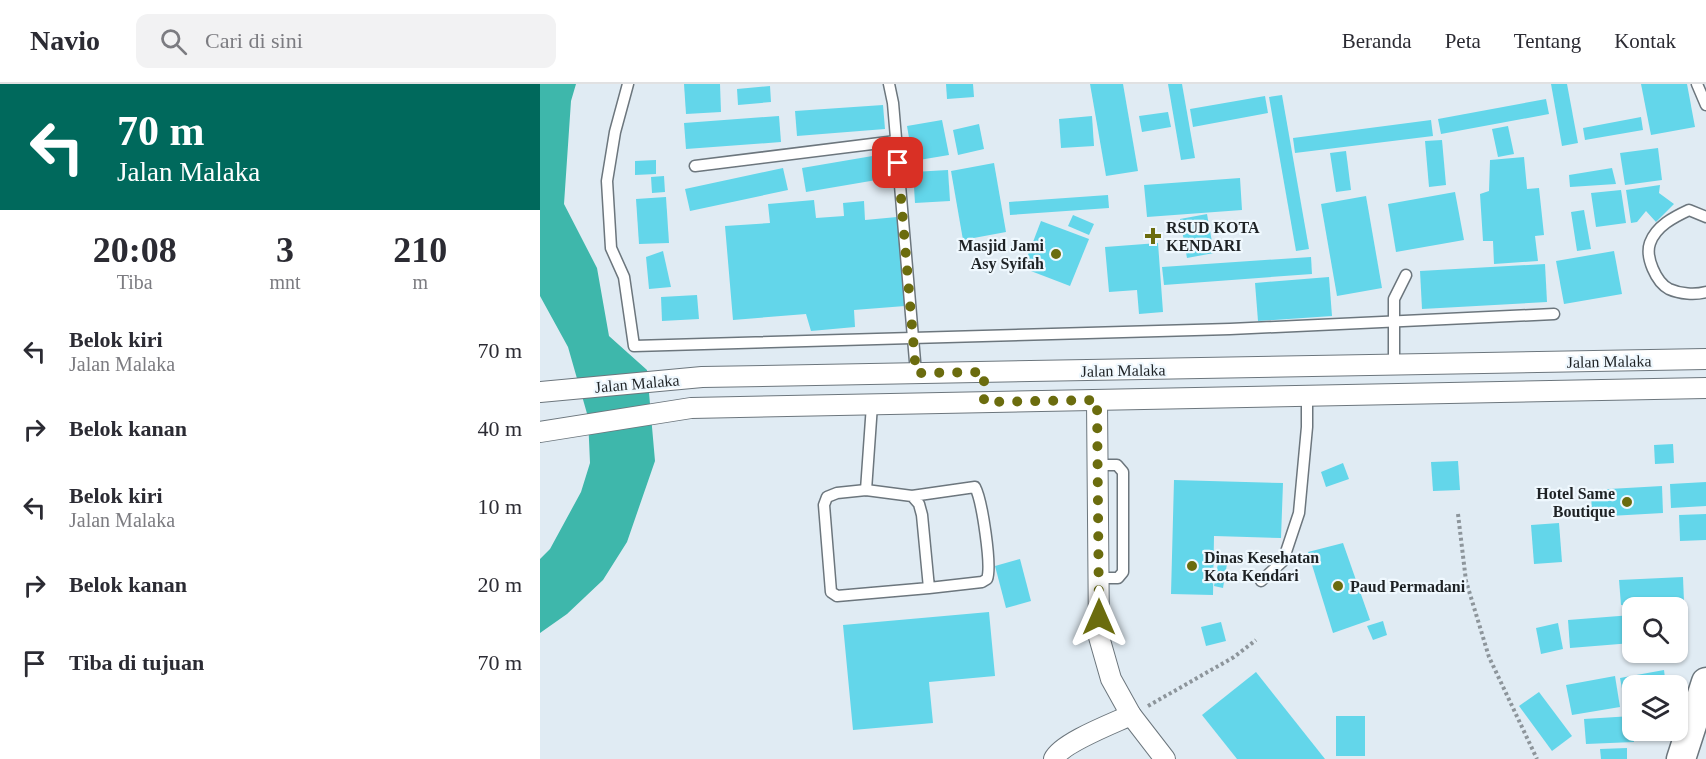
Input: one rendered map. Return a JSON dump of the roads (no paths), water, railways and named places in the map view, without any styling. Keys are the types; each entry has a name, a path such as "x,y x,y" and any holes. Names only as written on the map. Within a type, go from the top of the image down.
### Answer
{"street":[{"name":"Jalan Malaka","path":"545,391 702,377 1706,359"},
{"path":"984,372 984,402"},
{"name":"Jalan Malaka","path":"540,432 691,408 1706,388"},
{"name":"Jalan Malaka","path":"1097,400 1099,637 1112,679 1131,715 1165,759"},
{"path":"1681,759 1706,682"},
{"path":"1054,759 1058,752 1093,732 1131,715"}],"lane":[{"path":"628,84 615,132 607,181 611,248 624,277 634,346 1230,329 1554,314"},
{"path":"889,84 916,373"},
{"path":"1697,84 1706,105"},
{"path":"695,166 896,141"},
{"path":"1706,218 1689,210 1676,216 1659,229 1649,244 1650,261 1656,276 1668,288 1695,295 1706,292"},
{"path":"1394,365 1395,299 1406,275"},
{"path":"1261,581 1283,561 1299,513 1307,431 1307,396"},
{"path":"866,490 872,405"},
{"path":"975,487 988,551 987,579 981,582 929,588 837,596 831,592 824,505 827,497 837,493 866,490 912,496 975,487"},
{"path":"912,496 919,504 922,515 929,588"}],"place":[{"name":"RSUD KOTA KENDARI","path":"1153,236"},
{"name":"Masjid Jami Asy Syifah","path":"1056,254"},
{"name":"Hotel Same Boutique","path":"1627,502"},
{"name":"Dinas Kesehatan Kota Kendari","path":"1192,566"},
{"name":"Paud Permadani","path":"1338,586"}]}
